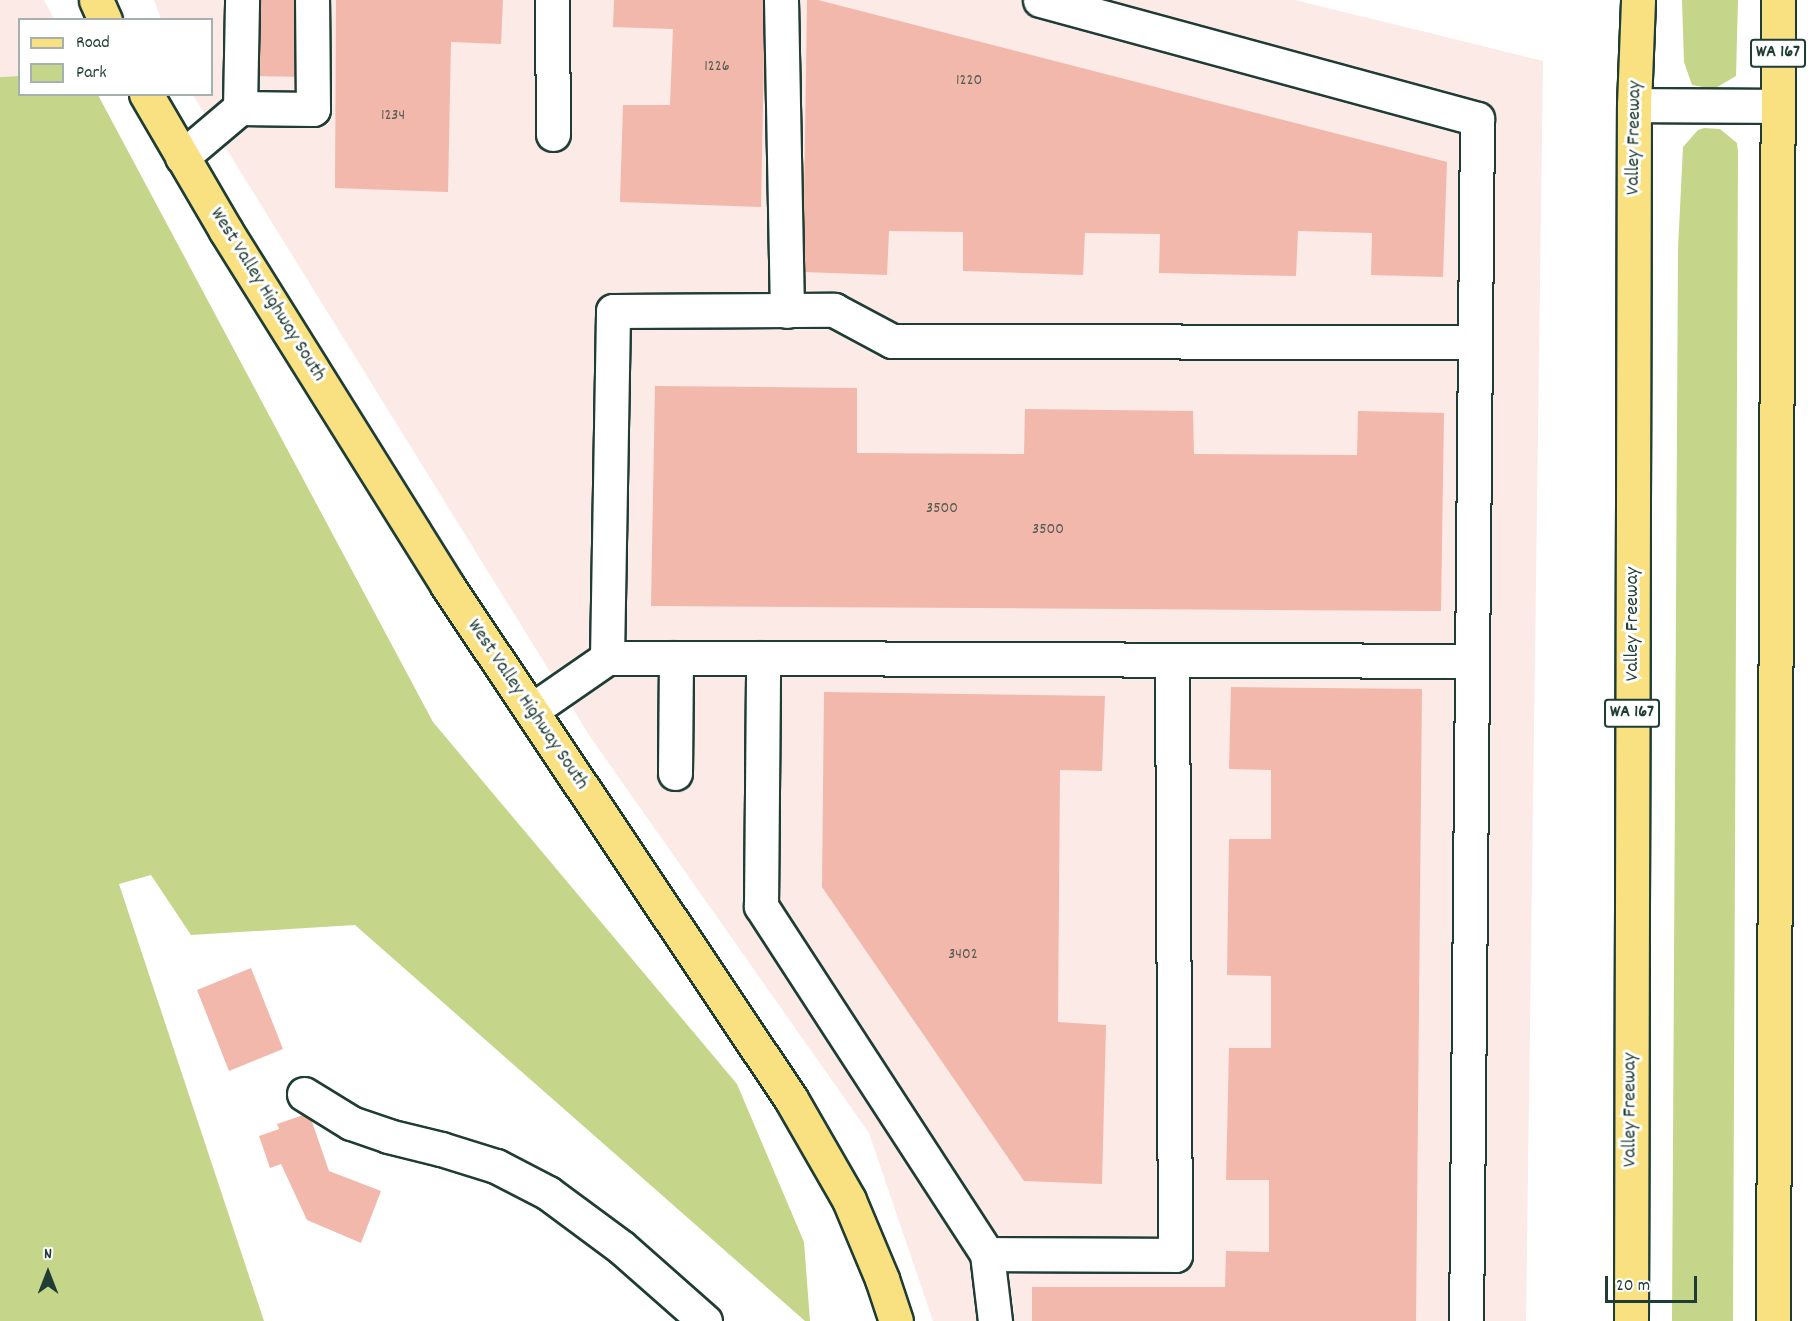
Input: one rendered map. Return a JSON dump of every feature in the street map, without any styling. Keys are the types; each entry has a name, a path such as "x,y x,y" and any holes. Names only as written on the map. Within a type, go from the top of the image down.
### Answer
{"main road":[{"path":"96,0 104,18"},
{"name":"Valley Freeway","path":"1631,1321 1634,105 1638,0"},
{"name":"WA 167","path":"1773,1321 1778,0"},
{"name":"West Valley Highway South","path":"147,96 182,157 447,585 797,1109 827,1159 862,1229 896,1321"}],"lane":[{"path":"240,108 242,0"},
{"path":"182,157 240,108 313,109 312,0"},
{"path":"552,0 553,134"},
{"path":"781,0 787,311"},
{"path":"1040,0 1477,118 1466,1321"},
{"path":"1634,105 1778,106"},
{"path":"607,658 613,311 834,310 892,341 1475,342"},
{"path":"675,773 676,657"},
{"path":"532,710 607,658 1472,661"},
{"path":"763,658 761,906 987,1254 995,1321"},
{"path":"987,1254 1175,1255 1172,660"},
{"path":"304,1094 351,1123 388,1136 496,1166 548,1193 621,1247 705,1321"}],"shaded area":[{"path":"0,0 44,0 53,18 18,18 18,76 0,77"},
{"path":"154,0 1295,0 1543,61 1526,1321 933,1321 869,1133 591,738 194,96 213,96 213,18 161,18"}],"green space":[{"path":"1682,0 1738,0 1736,76 1714,89 1692,85 1684,62"},
{"path":"18,76 18,96 99,96 433,722 737,1084 804,1242 810,1321 805,1321 355,925 191,935 151,875 119,884 264,1321 0,1321 0,77"},
{"path":"1720,129 1737,143 1738,151 1733,1321 1672,1321 1678,249 1683,147 1698,130"}],"building":[{"path":"257,0 303,0 302,77 256,76"},
{"path":"336,0 503,0 501,44 451,42 448,192 335,188"},
{"path":"614,0 765,0 761,207 620,202 623,105 670,105 673,29 613,27"},
{"path":"807,0 818,0 1447,162 1443,277 1371,275 1372,233 1298,231 1296,276 1159,273 1160,234 1085,233 1083,275 963,271 963,232 889,231 887,275 803,272"},
{"path":"655,386 857,388 857,453 1024,454 1025,409 1193,411 1194,454 1357,455 1358,411 1444,413 1441,611 651,606"},
{"path":"1231,687 1422,689 1416,1321 1032,1321 1032,1287 1225,1287 1226,1251 1269,1252 1269,1180 1226,1180 1229,1048 1271,1048 1271,976 1227,975 1229,839 1271,839 1271,770 1229,769"},
{"path":"824,692 1105,696 1102,771 1060,770 1058,1022 1106,1025 1102,1184 1024,1181 822,887"},
{"path":"251,968 283,1049 229,1071 197,990"},
{"path":"309,1113 329,1171 381,1191 361,1243 307,1220 281,1164 270,1168 259,1136 279,1129 277,1124"}]}
